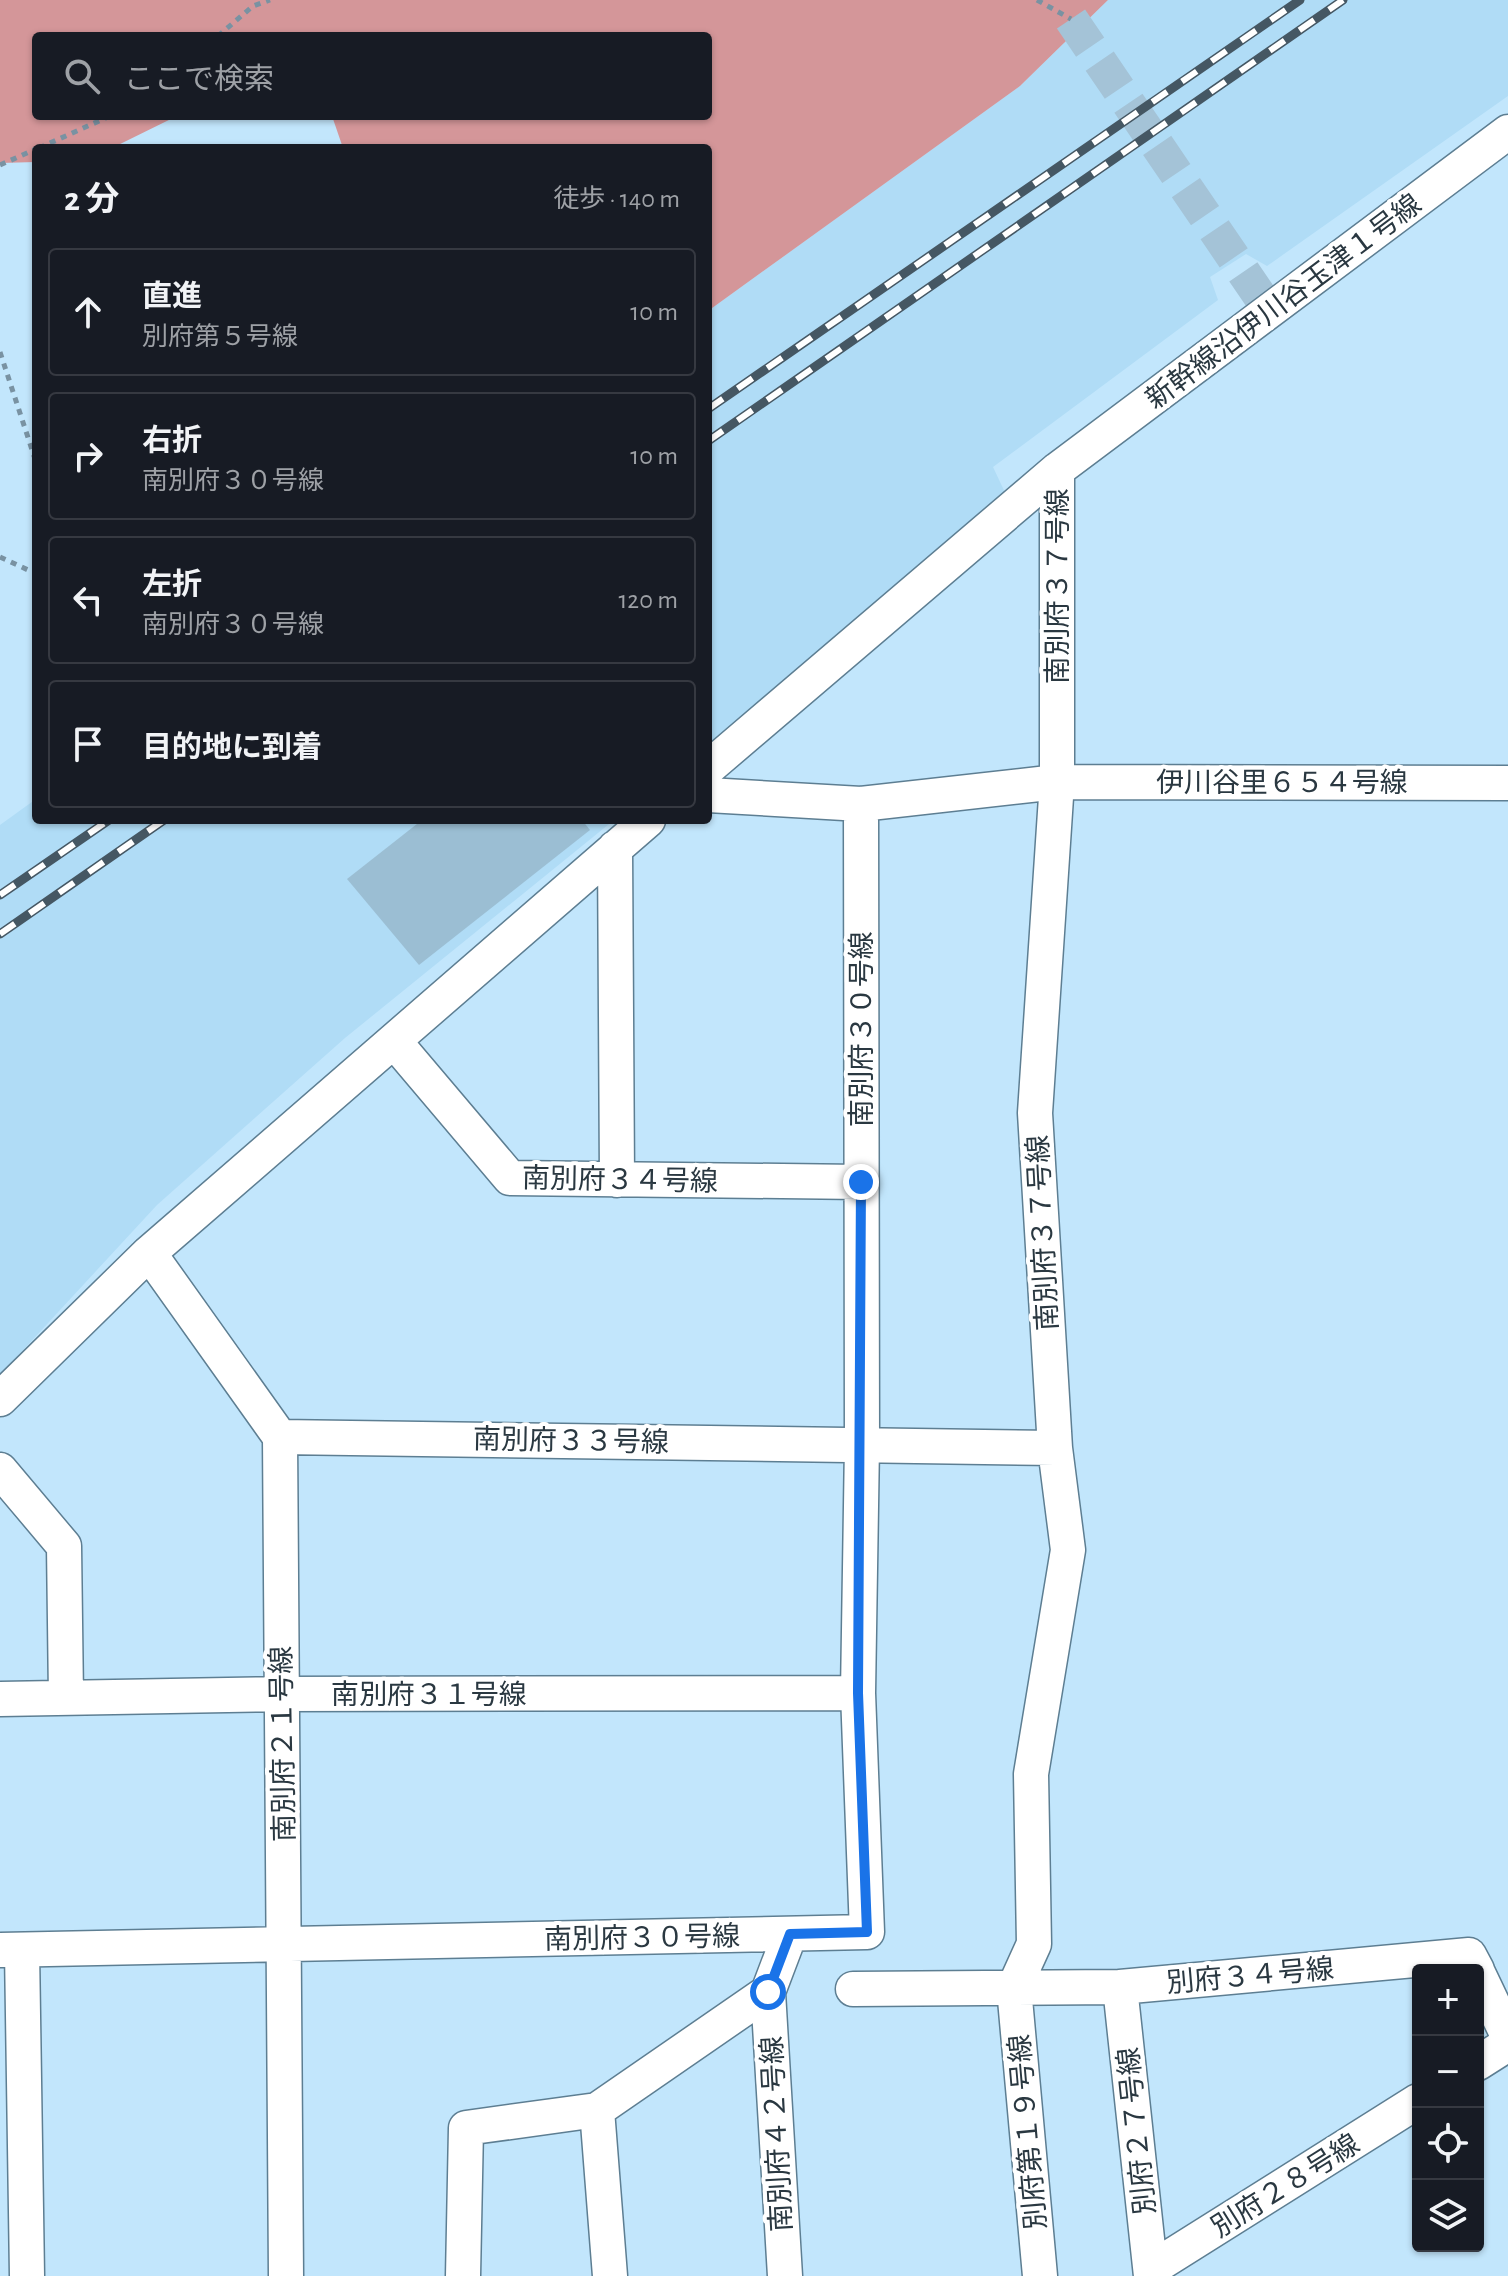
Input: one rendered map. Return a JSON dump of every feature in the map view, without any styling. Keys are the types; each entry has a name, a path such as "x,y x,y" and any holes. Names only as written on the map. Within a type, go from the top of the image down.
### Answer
{"street":[{"name":"新幹線沿伊川谷玉津１号線","path":"712,765 1057,470 1508,132"},
{"name":"南別府３７号線","path":"1014,1988 1034,1944 1031,1774 1068,1550 1055,1448 1035,1113 1057,782 1057,470"},
{"name":"伊川谷里６５４号線","path":"861,804 1057,782 1508,783"},
{"path":"712,795 861,804"},
{"name":"南別府３０号線","path":"11,1950 867,1932 858,1693 862,1444 861,804"},
{"path":"0,1399 149,1253 643,824"},
{"path":"615,848 617,1180"},
{"name":"南別府３４号線","path":"394,1041 510,1178 861,1182"},
{"path":"149,1253 280,1437"},
{"name":"南別府３３号線","path":"280,1437 1055,1448"},
{"name":"南別府２１号線","path":"280,1437 286,2276"},
{"path":"0,1470 64,1546 66,1698"},
{"name":"南別府３１号線","path":"0,1699 282,1694 858,1693"},
{"path":"463,2276 466,2128 597,2110 768,1992 790,1934"},
{"path":"11,1950 27,2276"},
{"name":"別府３４号線","path":"853,1989 1120,1987 1469,1955 1473,1964"},
{"name":"別府３４号線","path":"1484,1986 1508,2036"},
{"name":"別府２７号線","path":"1120,1987 1151,2273"},
{"name":"別府第１９号線","path":"1014,1988 1040,2276"},
{"name":"南別府４２号線","path":"768,1992 785,2276"},
{"path":"1484,2059 1508,2044"},
{"name":"別府２８号線","path":"1151,2273 1412,2105"},
{"path":"597,2110 610,2276"}],"path":[{"path":"223,32 253,6 270,0"},
{"path":"1037,0 1071,19"},
{"path":"48,144 101,120"},
{"path":"0,165 32,151"},
{"path":"0,352 32,450"},
{"path":"0,557 32,569"}],"shaded area":[{"path":"0,0 1108,0 1020,86 712,308 712,144 342,144 333,120 712,120 712,32 32,32 32,120 169,120 120,144 32,144 32,162 0,163"},
{"path":"1108,0 1508,0 1508,96 1267,266 1246,254 1210,277 1218,300 993,467 1009,501 712,742 712,308 1020,86"},
{"path":"32,802 32,824 609,824 345,1038 157,1205 0,1375 0,825"}],"building":[{"path":"417,824 585,824 590,830 419,965 347,879"}],"tunnel":[{"path":"1071,19 1270,311"}],"railway":[{"path":"712,406 1300,0"},
{"path":"712,438 1343,0"},
{"path":"0,895 103,824"},
{"path":"0,934 158,824"}],"route":[{"path":"768,1992 790,1934 867,1932 858,1693 862,1444 861,1182"}]}
